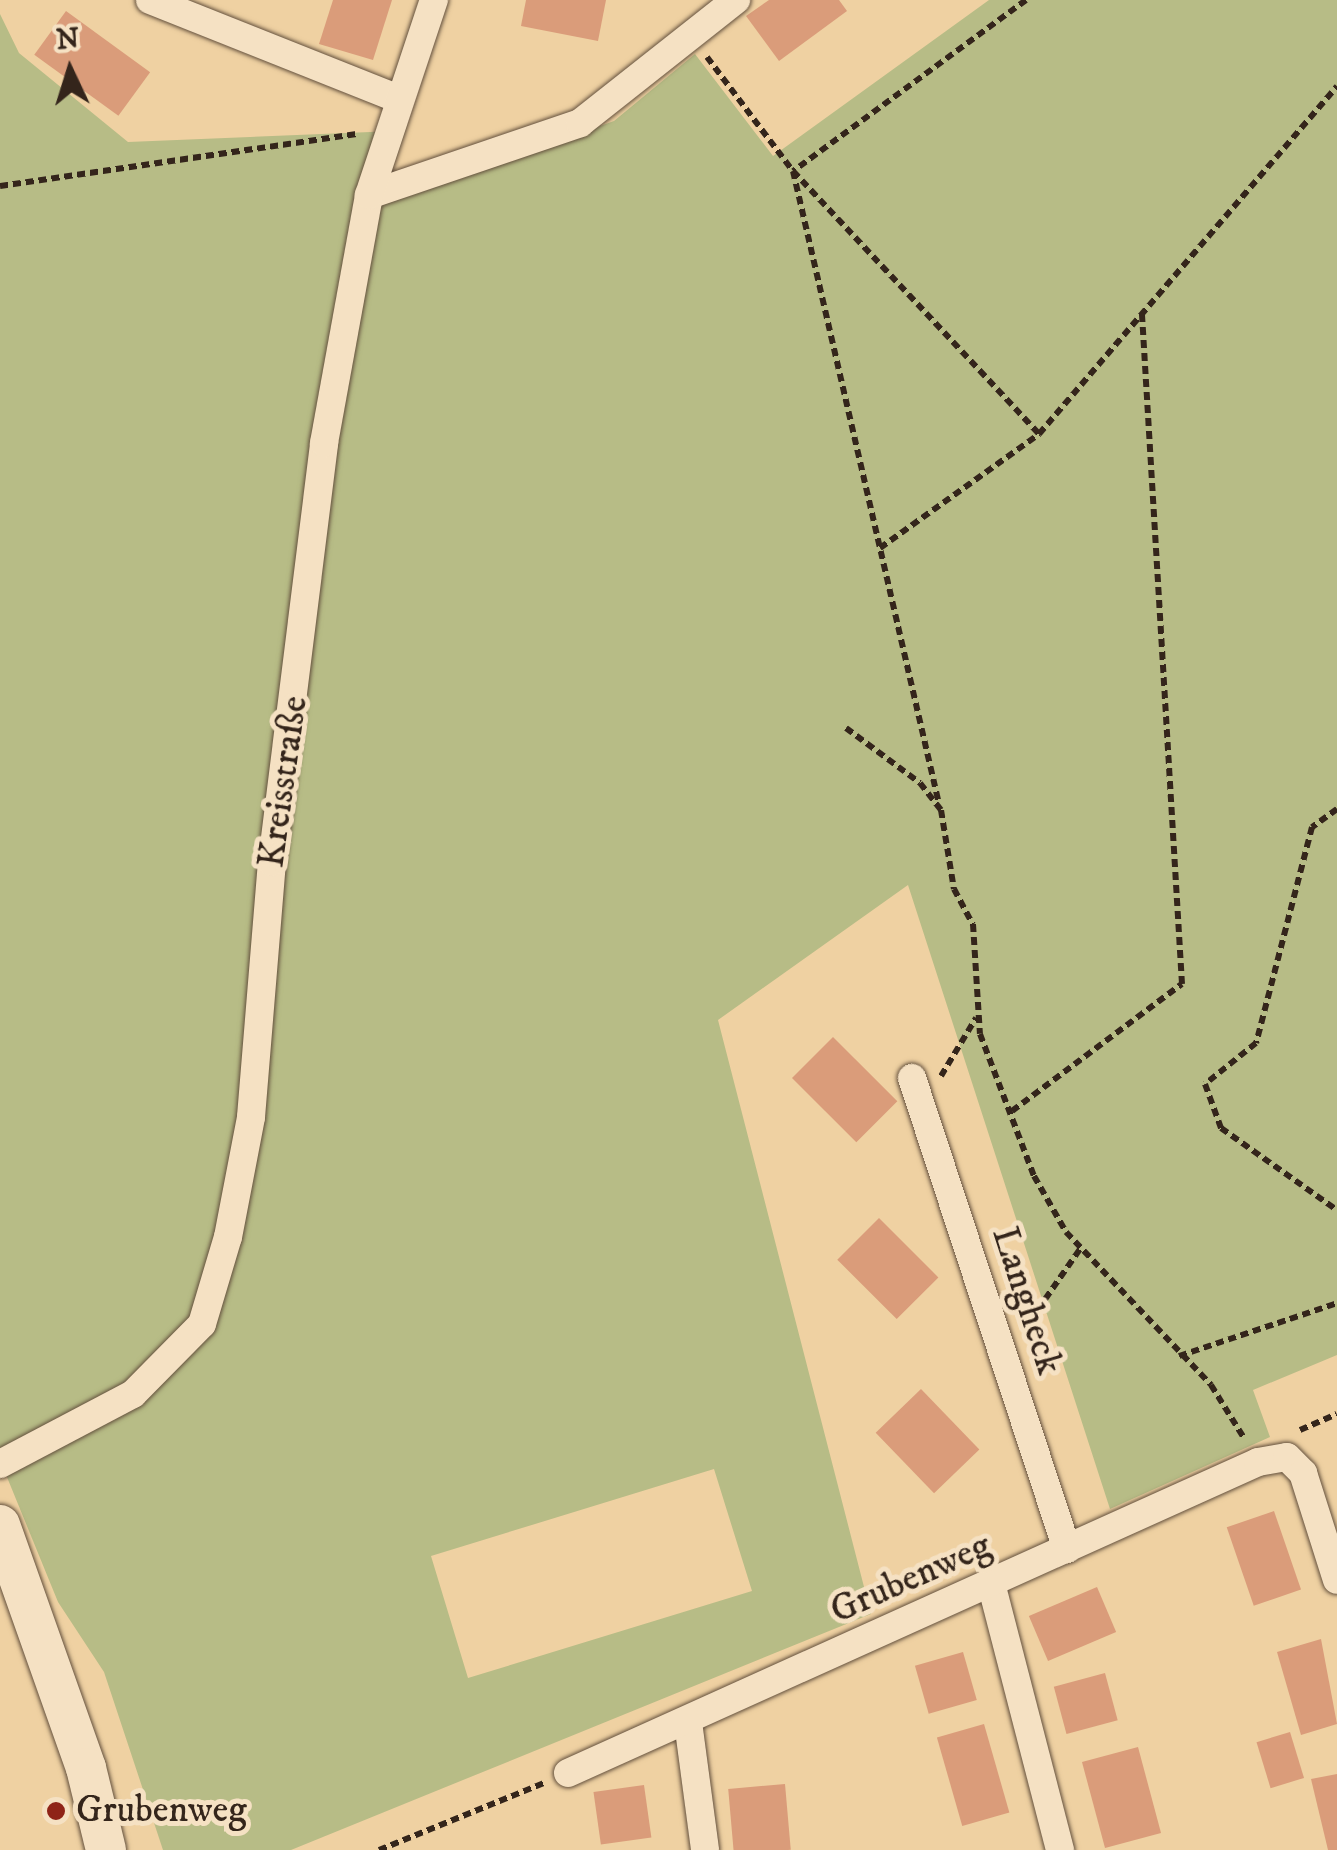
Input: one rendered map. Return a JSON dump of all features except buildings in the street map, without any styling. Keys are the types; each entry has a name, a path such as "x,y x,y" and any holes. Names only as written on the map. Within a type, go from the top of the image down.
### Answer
{"street":[{"path":"150,0 398,99"},
{"name":"Kreisstraße","path":"0,1464 133,1394 202,1324 223,1254 251,1117 272,862 324,443 369,195 434,0"},
{"path":"369,195 580,123 736,0"},
{"name":"Langheck","path":"912,1078 1066,1549"},
{"name":"Grubenweg","path":"568,1773 1258,1462 1286,1458 1302,1473 1337,1580"},
{"path":"0,1525 74,1730 106,1850"},
{"path":"991,1584 1060,1850"},
{"path":"688,1722 704,1850"}],"path":[{"path":"793,170 1026,0"},
{"path":"692,38 793,170 1039,434"},
{"path":"880,548 1039,434 1337,86"},
{"path":"0,186 389,130"},
{"path":"793,170 941,810 954,889 973,924 978,1016 1012,1111 1023,1155 1080,1248 1179,1356 1211,1385 1258,1462"},
{"path":"1012,1111 1182,984 1142,314"},
{"path":"846,728 920,783 941,810"},
{"path":"1337,809 1312,826 1256,1044 1205,1084 1222,1128 1337,1210"},
{"path":"922,1107 978,1016"},
{"path":"1006,1356 1080,1248"},
{"path":"1179,1356 1337,1302"},
{"path":"379,1850 568,1773"}],"green space":[{"path":"989,0 1337,0 1337,1355 1253,1390 1270,1437 1110,1509 908,885 718,1020 871,1614 291,1850 163,1850 104,1672 58,1602 0,1460 0,14 19,53 128,142 395,131 376,206 614,121 695,54 773,156","holes":["714,1469 752,1591 468,1678 431,1556"]}],"place":[{"name":"Grubenweg","path":"56,1811"}]}
